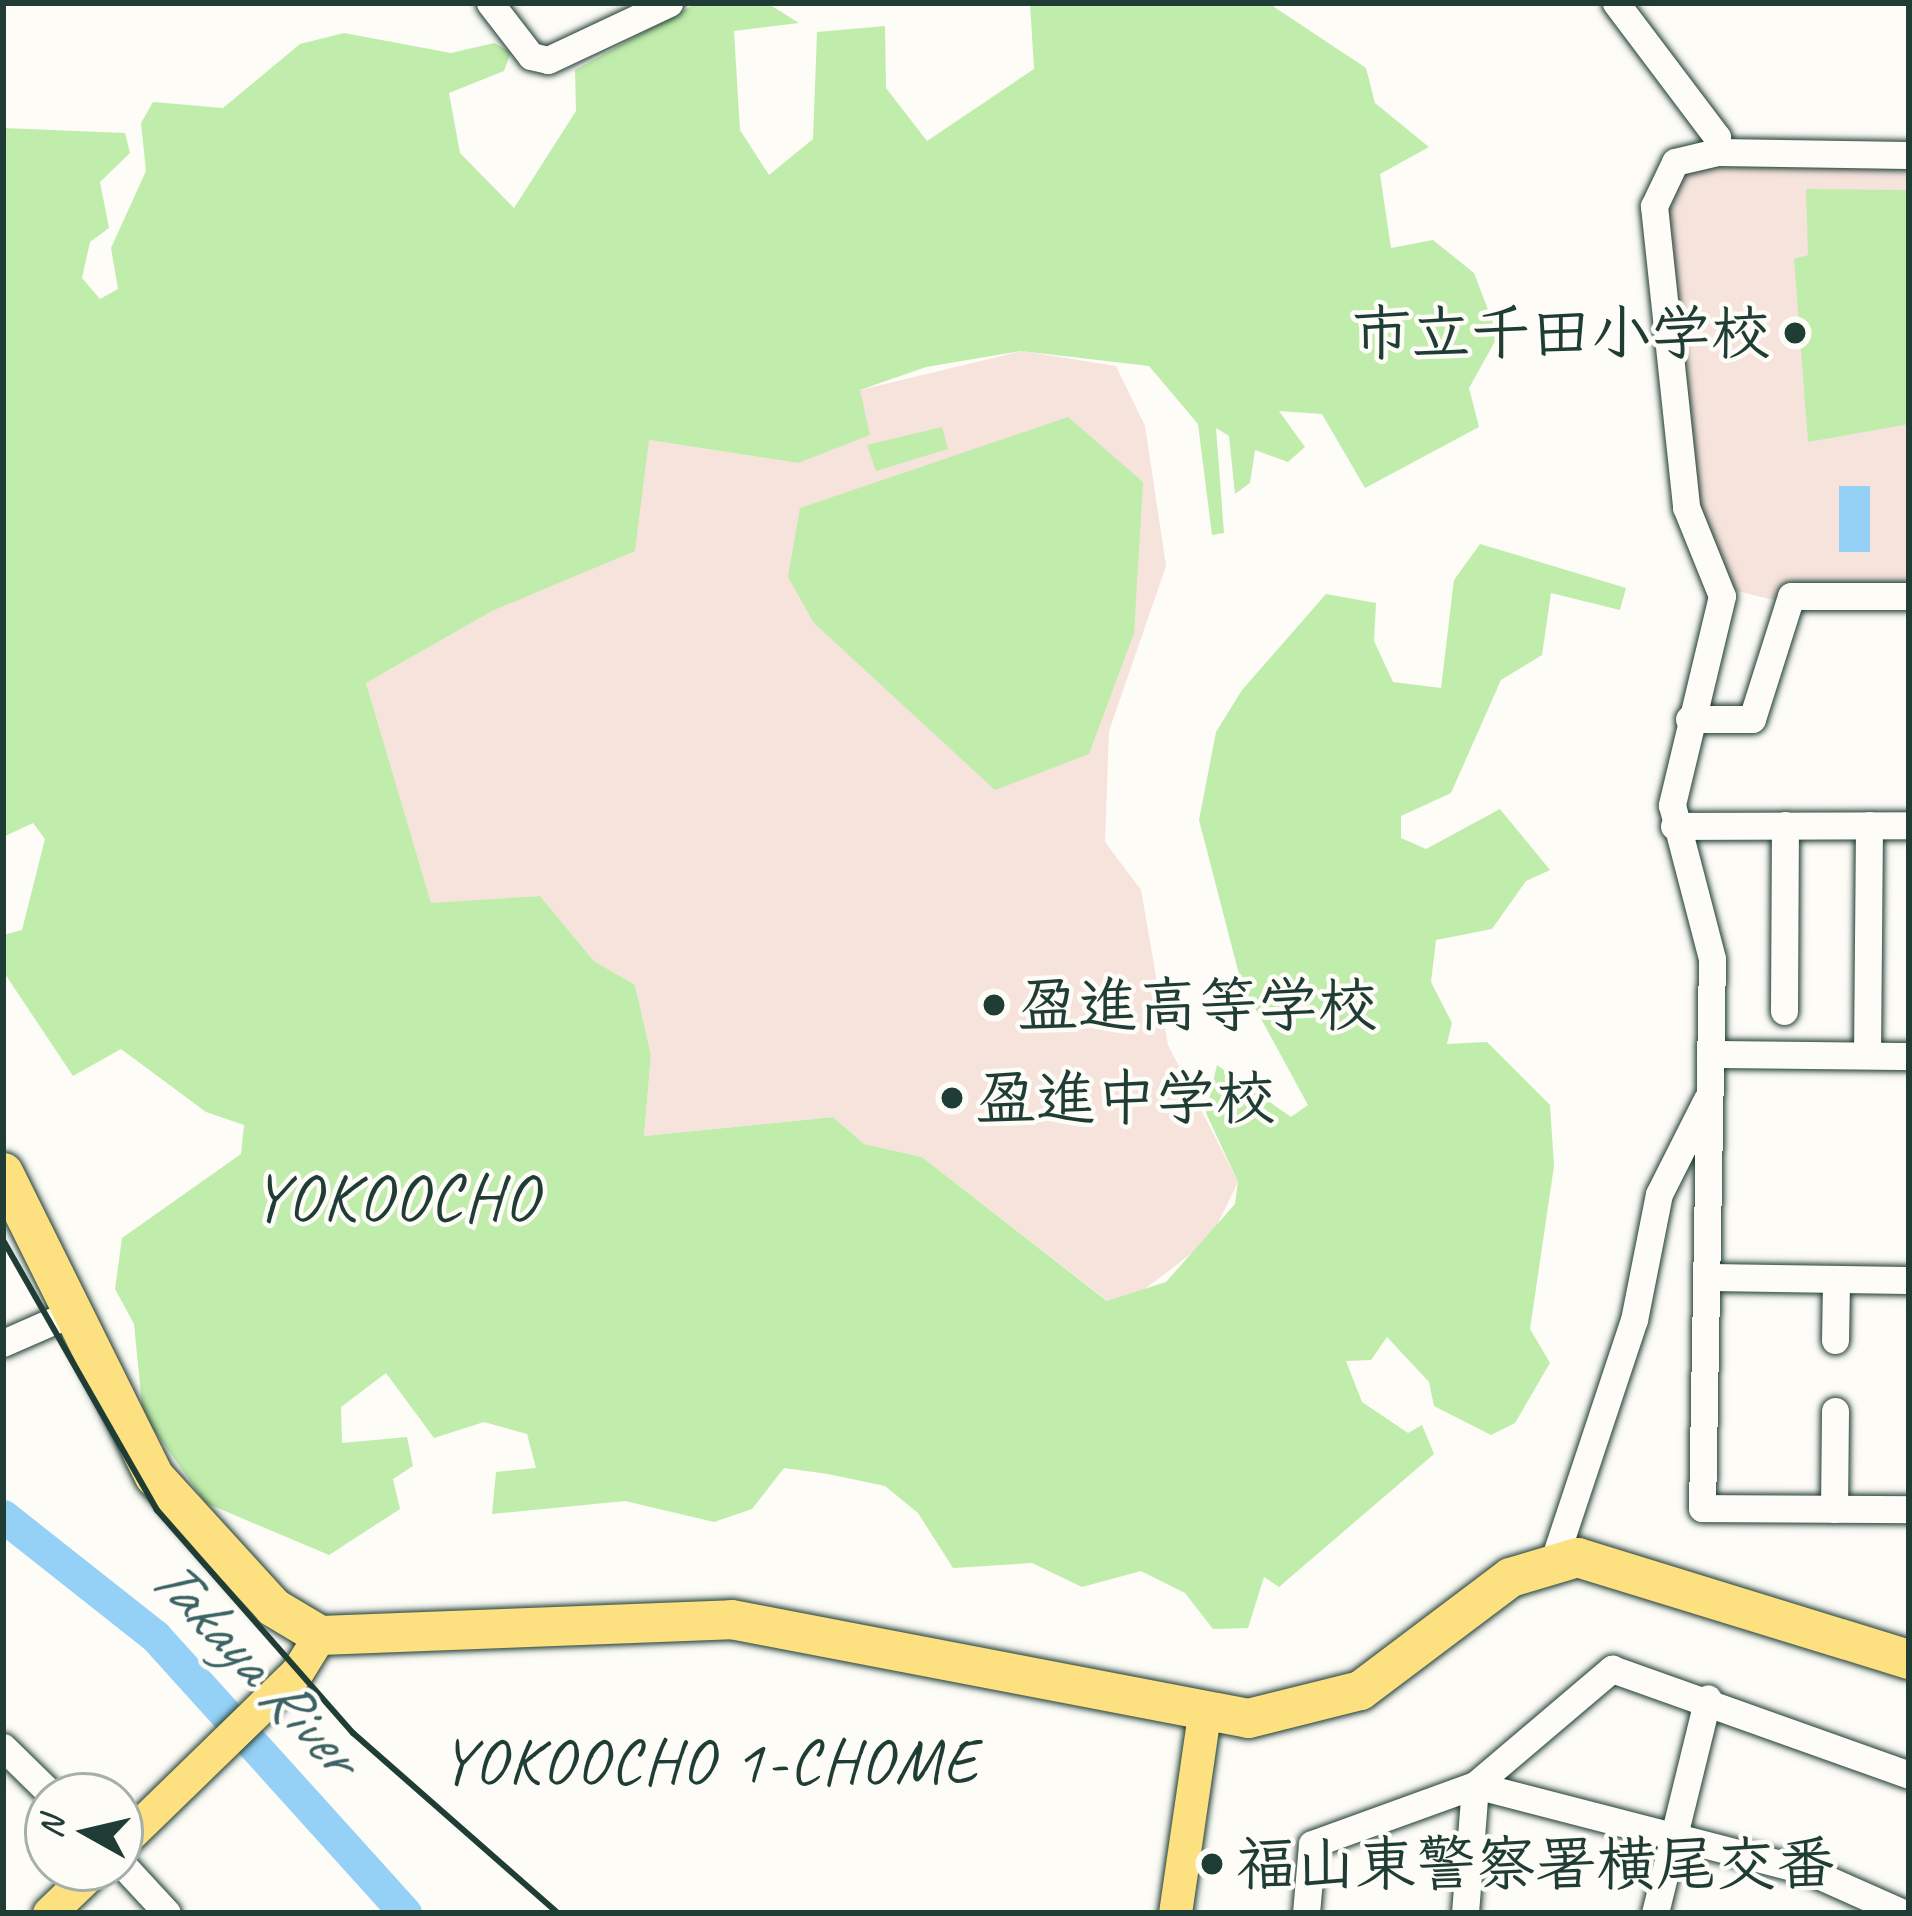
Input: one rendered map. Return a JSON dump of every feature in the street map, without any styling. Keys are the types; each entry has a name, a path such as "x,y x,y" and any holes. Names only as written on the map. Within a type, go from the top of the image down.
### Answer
{"highway":[{"path":"3,1172 67,1315 154,1476 273,1607 320,1635 731,1619 1204,1714 1331,1703 1555,1558 1909,1659"}],"main road":[{"path":"144,1821 291,1678 320,1635"},
{"path":"1175,1913 1204,1714"},
{"path":"49,1913 71,1892"}],"street":[{"path":"490,3 531,56 548,61 651,7"},
{"path":"1616,3 1639,16 1717,152"},
{"path":"1909,155 1717,152 1676,162 1654,206 1686,507 1722,596 1689,718 1675,826 1712,959 1702,1508 1909,1509"},
{"path":"1689,718 1752,719 1791,596 1909,596"},
{"path":"1784,1011 1785,825"},
{"path":"1867,1055 1868,825"},
{"path":"1675,826 1909,825"},
{"path":"1710,1054 1909,1056"},
{"path":"1555,1558 1634,1320 1659,1194 1706,1099"},
{"path":"1708,1276 1909,1280"},
{"path":"1835,1340 1836,1280"},
{"path":"3,1342 67,1315"},
{"path":"1834,1411 1834,1509"},
{"path":"1306,1913 1312,1844 1475,1785 1612,1669 1708,1697 1909,1775"},
{"path":"1655,1913 1708,1697"},
{"path":"1475,1785 1811,1872 1903,1913"},
{"path":"1465,1913 1475,1785"},
{"path":"144,1889 166,1913"}],"shaded area":[{"name":"市立千田小学校","path":"1684,163 1909,164 1909,588 1782,602 1733,590 1700,515 1665,188"},
{"path":"1022,351 1116,366 1145,426 1166,566 1109,731 1105,842 1141,890 1168,1045 1238,1182 1210,1239 1128,1302 1108,1301 922,1157 864,1144 833,1117 644,1136 651,1055 635,985 594,961 540,896 431,904 366,683 494,610 649,440 798,463 860,390"}],"green space":[{"path":"697,3 767,3 799,23 734,31 740,130 769,175 813,139 817,32 885,26 886,88 927,141 1034,69 1030,3 1268,3 1366,68 1375,103 1429,147 1380,174 1391,248 1433,240 1474,273 1498,336 1469,388 1479,427 1365,488 1322,414 1279,411 1305,447 1288,462 1255,450 1250,483 1235,494 1229,436 1216,428 1224,533 1212,535 1198,424 1149,366 1021,351 926,367 860,390 870,435 798,463 649,440 635,551 494,610 366,683 431,903 540,896 594,961 635,985 651,1055 644,1136 833,1117 864,1144 922,1157 1107,1301 1166,1282 1235,1204 1238,1182 1206,1113 1217,1065 1291,1117 1308,1105 1241,982 1199,820 1216,732 1242,690 1326,594 1376,603 1374,641 1393,682 1441,688 1454,580 1480,544 1626,588 1620,610 1551,593 1542,655 1501,680 1451,793 1401,816 1401,838 1426,849 1500,809 1550,870 1526,881 1492,929 1436,940 1431,982 1452,1023 1447,1044 1487,1042 1550,1105 1554,1166 1530,1329 1550,1363 1515,1423 1491,1435 1434,1406 1429,1382 1387,1337 1371,1360 1346,1361 1362,1402 1408,1433 1422,1425 1434,1454 1279,1587 1264,1577 1248,1628 1213,1629 1185,1593 1141,1571 1082,1587 1032,1563 953,1568 918,1513 885,1486 828,1474 784,1468 752,1509 714,1522 625,1501 492,1514 496,1472 536,1468 527,1434 484,1422 434,1438 386,1373 341,1407 342,1443 407,1437 413,1466 393,1479 400,1509 329,1555 206,1503 143,1415 134,1324 115,1289 122,1238 241,1154 244,1125 206,1112 121,1049 73,1076 3,971 3,935 22,930 45,839 33,823 3,837 3,128 125,133 130,153 100,182 109,228 90,242 82,278 100,299 118,289 111,248 146,171 141,123 153,102 223,108 300,44 344,33 451,53 494,43 511,52 504,71 449,93 460,153 514,208 576,111 575,70"},
{"path":"1909,170 1909,424 1808,442 1794,259 1808,255 1806,189 1906,190"},
{"path":"1068,417 1143,482 1134,633 1089,754 995,790 814,623 788,577 800,508"},
{"path":"942,427 948,449 876,471 867,445"}],"water":[{"path":"1839,486 1870,486 1870,552 1839,552"}],"waterway":[{"name":"Takaya River","path":"3,1516 155,1636 405,1913"}],"railway":[{"path":"3,1240 157,1510 353,1733 558,1913"}],"place":[{"name":"市立千田小学校","path":"1795,333"},
{"name":"盈進高等学校","path":"994,1005"},
{"name":"盈進中学校","path":"952,1098"},
{"name":"福山東警察署横尾交番","path":"1212,1864"}],"district":[{"name":"YOKOOCHO","path":"396,1198"},
{"name":"YOKOOCHO 1-CHOME","path":"710,1762"}]}
